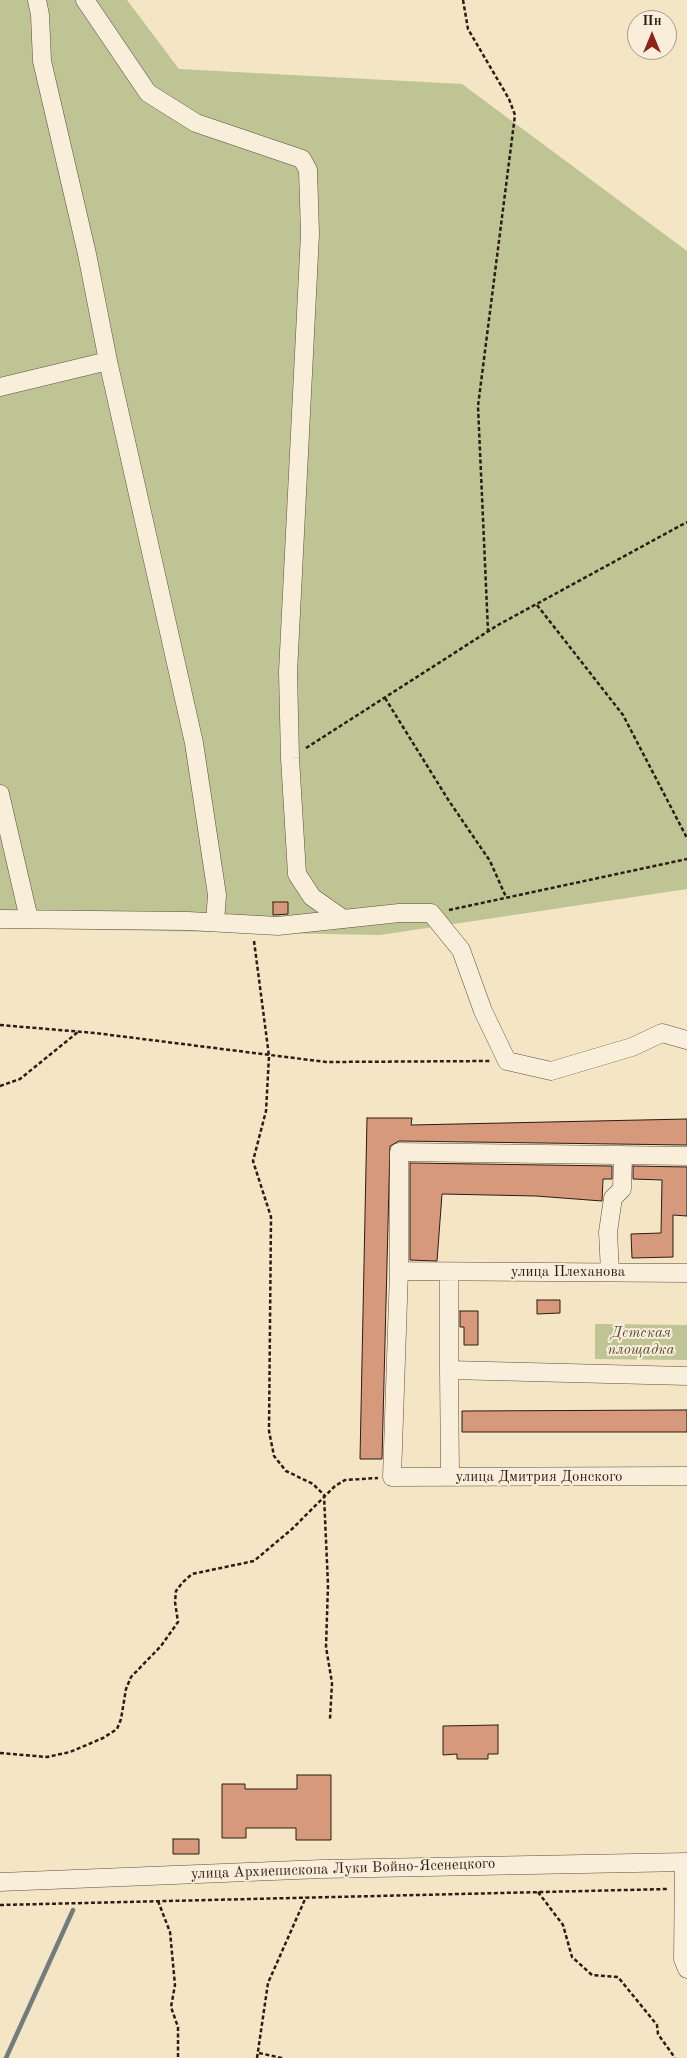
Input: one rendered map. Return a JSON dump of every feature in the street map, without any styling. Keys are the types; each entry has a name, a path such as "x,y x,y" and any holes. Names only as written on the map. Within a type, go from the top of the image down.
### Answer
{"street":[{"path":"37,0 40,15 42,61 87,254 108,361 194,743 217,894 215,922"},
{"path":"85,0 148,93 196,123 302,159 308,170 310,244 288,672 290,758 297,874 312,897 342,918"},
{"path":"0,387 108,361"},
{"path":"0,794 29,919"},
{"path":"0,919 215,922 278,926 399,913 431,914 461,950 483,1011 507,1061 551,1071 632,1047 662,1033 687,1040"},
{"path":"392,1477 399,1272 399,1152 687,1156"},
{"path":"610,1272 608,1232 613,1198 622,1189 623,1155"},
{"name":"улица Плеханова","path":"399,1272 687,1273"},
{"path":"449,1272 450,1477"},
{"path":"449,1370 687,1376"},
{"name":"улица Дмитрия Донского","path":"392,1477 687,1476"},
{"path":"685,1862 683,1960 687,1969"},
{"name":"улица Архиепископа Луки Войно-Ясенецкого","path":"0,1882 322,1869 685,1862"}],"path":[{"path":"463,0 468,29 509,99 515,115 478,406 488,631"},
{"path":"290,758 488,631 687,522"},
{"path":"537,605 623,715 687,838"},
{"path":"385,698 449,801 490,861 506,898"},
{"path":"431,914 687,859"},
{"path":"253,937 269,1056 266,1111 253,1161 271,1217 269,1431 274,1456 286,1471 313,1484 324,1495 328,1585 326,1647 332,1683 330,1719"},
{"path":"0,1026 79,1031 326,1062 507,1061"},
{"path":"0,1086 20,1079 79,1031"},
{"path":"0,1753 47,1757 70,1752 103,1738 117,1729 121,1719 126,1689 131,1678 161,1646 178,1622 175,1602 176,1591 182,1582 192,1574 254,1561 292,1529 324,1495 345,1480 392,1477"},
{"path":"0,1905 538,1892 684,1899"},
{"path":"538,1892 563,1925 572,1957 592,1975 618,1977 657,2025 658,2034 674,2058"},
{"path":"257,2058 263,2005 268,1983 306,1897"},
{"path":"158,1900 170,1932 175,1985 172,2007 178,2027 178,2058"},
{"path":"259,2053 282,2058"}],"green space":[{"path":"0,0 127,0 179,69 462,84 687,251 687,889 380,935 0,928"},
{"name":"Детская площадка","path":"595,1324 687,1325 687,1360 595,1359"}],"building":[{"path":"273,902 288,902 288,914 273,915"},
{"path":"367,1118 412,1118 411,1125 687,1119 687,1145 399,1141 390,1146 382,1459 360,1459"},
{"path":"410,1163 612,1166 612,1179 603,1179 602,1201 536,1196 442,1194 437,1261 410,1260"},
{"path":"633,1166 687,1167 687,1216 673,1215 673,1257 632,1258 631,1234 661,1233 662,1180 633,1179"},
{"path":"537,1300 560,1300 560,1313 537,1314"},
{"path":"460,1311 478,1311 478,1345 464,1345 464,1327 460,1327"},
{"path":"687,1410 687,1432 462,1432 462,1411"},
{"path":"498,1725 498,1754 488,1754 488,1759 457,1759 457,1754 443,1755 443,1726"},
{"path":"297,1775 331,1775 331,1840 296,1840 296,1828 246,1828 246,1838 222,1838 222,1784 245,1784 245,1789 297,1789"},
{"path":"173,1839 199,1839 199,1854 173,1854"}],"waterway":[{"path":"6,2058 73,1910"}]}
